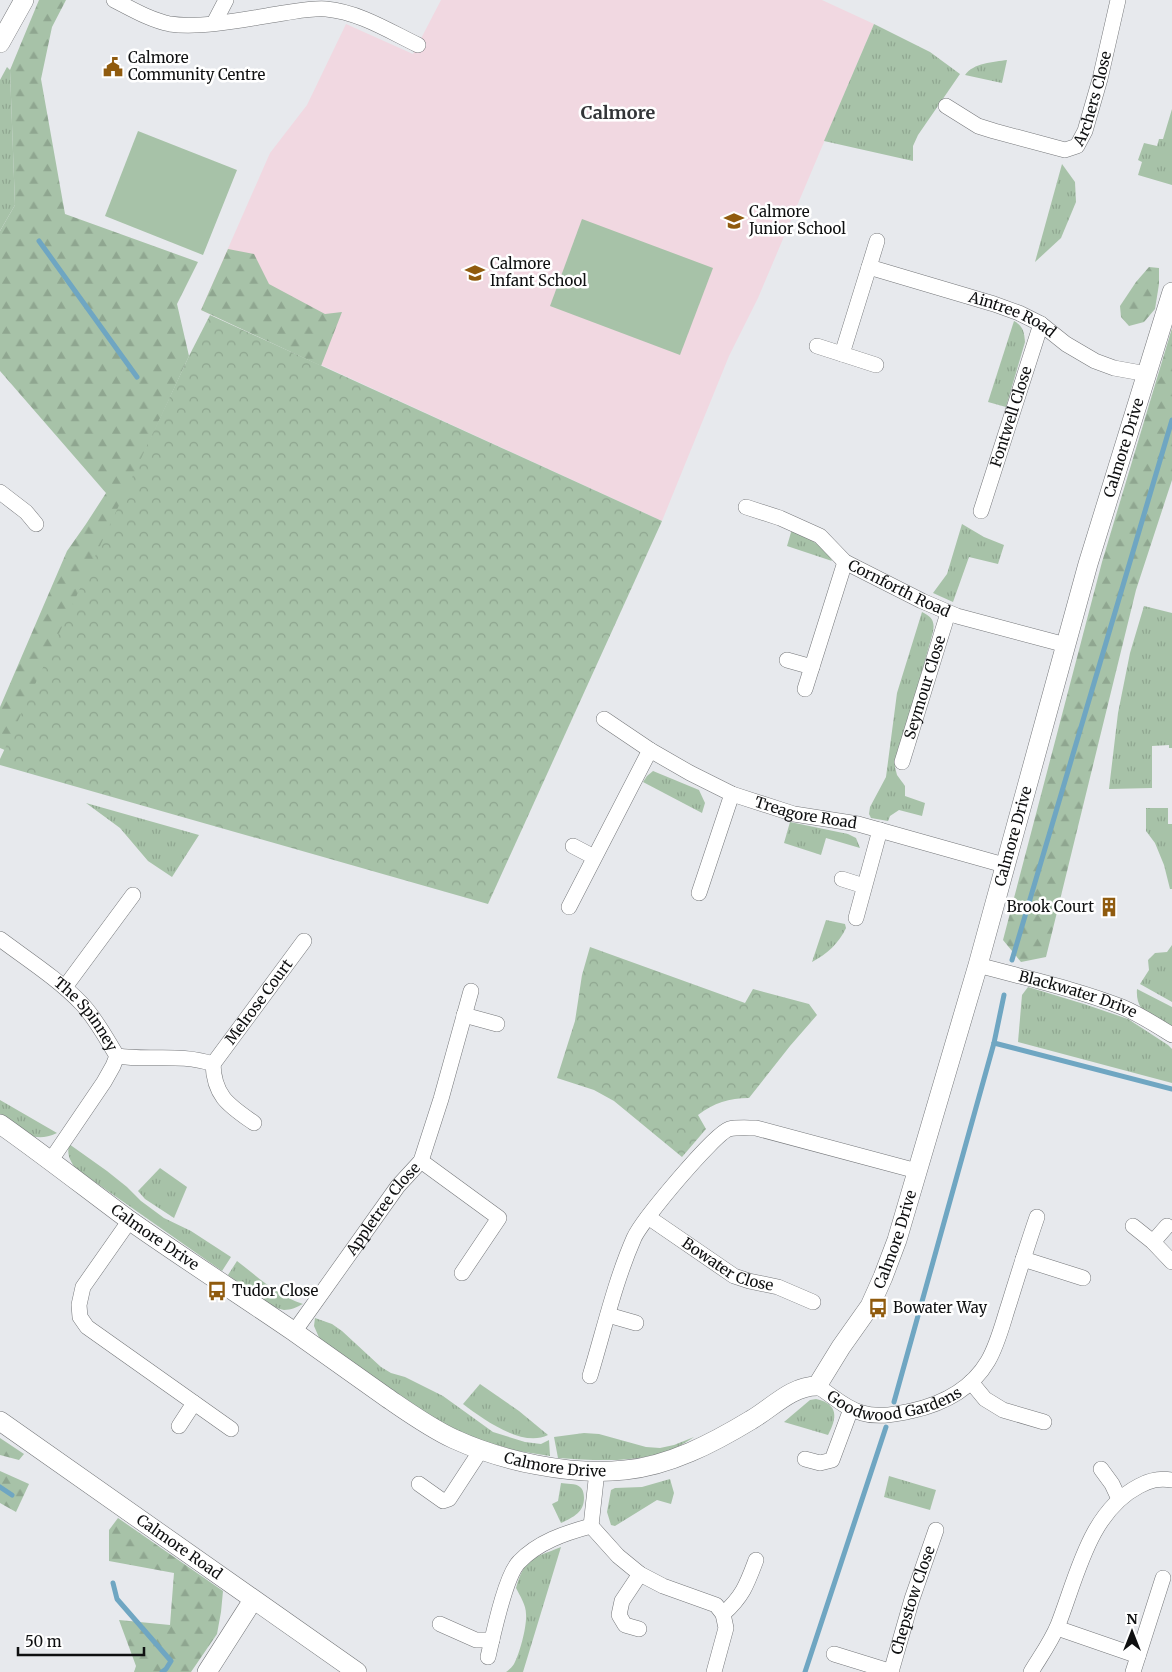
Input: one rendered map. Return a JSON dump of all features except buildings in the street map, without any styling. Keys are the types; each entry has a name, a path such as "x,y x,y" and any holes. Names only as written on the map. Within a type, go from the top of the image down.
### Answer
{"street":[{"path":"0,43 24,0"},
{"path":"114,0 161,22 185,25 214,23 309,9 326,9 345,12 364,19 418,45"},
{"path":"214,23 226,0"},
{"name":"Archers Close","path":"946,106 978,126 994,131 1065,150 1077,146 1085,131 1100,79 1118,0"},
{"path":"842,354 877,241"},
{"name":"Aintree Road","path":"869,267 1019,313 1041,324 1066,344 1095,361 1114,368 1147,374"},
{"name":"Calmore Drive","path":"0,1124 130,1220 423,1421 453,1438 481,1450 524,1462 553,1467 597,1471 625,1470 650,1466 678,1456 739,1428 797,1389 806,1386 816,1386 832,1359 870,1306 898,1240 978,965 1004,864 1091,554 1172,292"},
{"name":"Fontwell Close","path":"981,511 1041,324"},
{"path":"817,346 876,365"},
{"path":"0,492 26,512 36,524"},
{"name":"Cornforth Road","path":"746,507 780,518 820,536 845,562 922,601 948,612 1066,645"},
{"path":"805,688 845,562"},
{"name":"Seymour Close","path":"902,762 948,612"},
{"path":"787,660 812,667"},
{"name":"Treagore Road","path":"604,719 650,750 732,794 794,814 858,824 1004,864"},
{"path":"569,906 650,750"},
{"path":"699,892 732,794"},
{"path":"856,918 880,830"},
{"path":"573,846 594,857"},
{"path":"842,879 864,886"},
{"path":"65,987 133,895"},
{"name":"The Spinney","path":"0,939 65,987 84,1006 102,1030 117,1056 104,1082 51,1160"},
{"name":"Melrose Court","path":"213,1064 304,941"},
{"name":"Blackwater Drive","path":"978,965 1086,995 1122,1008 1172,1035"},
{"name":"Appletree Close","path":"294,1332 398,1186 421,1161 441,1099 471,992"},
{"path":"464,1015 497,1024"},
{"path":"117,1056 129,1058 184,1057 199,1059 213,1064 213,1076 227,1104 254,1124"},
{"path":"590,1376 627,1255 636,1235 648,1216 698,1157 719,1136 729,1129 756,1128 917,1171"},
{"path":"421,1161 500,1218 462,1273"},
{"name":"Bowater Close","path":"648,1216 734,1276 778,1287 813,1302"},
{"name":"Goodwood Gardens","path":"816,1386 851,1409 864,1414 879,1416 927,1407 948,1399 971,1382 989,1360 1036,1216"},
{"path":"130,1220 83,1287 79,1305 80,1317 87,1327 231,1429"},
{"path":"1133,1226 1153,1242 1172,1262"},
{"path":"1153,1242 1167,1226"},
{"path":"1023,1259 1083,1278"},
{"path":"608,1315 636,1323"},
{"name":"Goodwood Gardens","path":"971,1382 985,1399 1003,1410 1044,1422"},
{"path":"179,1426 194,1403"},
{"path":"805,1459 820,1463 832,1460 851,1409"},
{"name":"Calmore Road","path":"0,1421 357,1672"},
{"path":"418,1484 443,1501 449,1499 481,1450"},
{"path":"1101,1469 1112,1484 1119,1499"},
{"path":"597,1471 591,1526 618,1556 640,1574 663,1586 716,1605 723,1614 726,1628 714,1672"},
{"path":"1031,1672 1057,1628 1093,1534 1105,1515 1119,1499 1136,1488 1150,1481 1162,1478 1172,1480"},
{"path":"488,1657 510,1575 518,1563 533,1550 566,1533 591,1526"},
{"name":"Chepstow Close","path":"834,1654 892,1672 912,1599 936,1530"},
{"path":"723,1614 735,1603 745,1589 756,1560"},
{"path":"639,1629 625,1625 619,1614 622,1601 640,1574"},
{"path":"1133,1672 1163,1578"},
{"path":"207,1672 254,1600"},
{"path":"440,1624 476,1640 492,1640"},
{"path":"1057,1628 1138,1656"}],"shaded area":[{"name":"Calmore Infant School","path":"441,0 822,0 874,24 758,298 729,356 662,521 201,310 270,153 307,105 346,24 413,54"}],"green space":[{"path":"39,0 66,0 52,27 41,79 65,214 198,262 177,304 189,356 7,751 0,748 0,707 67,551 106,493 0,371 0,231 15,205 10,70"},
{"path":"874,24 930,52 960,74 918,135 913,146 913,161 824,141"},
{"path":"1007,60 1002,83 965,75 978,66"},
{"path":"7,67 10,70 15,205 0,231 0,80"},
{"path":"1172,109 1172,185 1138,175 1142,162 1138,160 1144,143 1157,146 1159,139 1163,139"},
{"path":"138,131 237,170 203,255 105,216"},
{"path":"1062,164 1075,182 1076,202 1061,238 1035,262"},
{"path":"582,219 713,268 680,355 550,306"},
{"path":"228,249 254,254 269,284 325,314 342,312 321,366 201,310"},
{"path":"1149,267 1159,268 1159,284 1155,309 1144,322 1129,326 1121,317 1120,306"},
{"path":"210,315 662,521 488,904 0,765 0,759"},
{"path":"1014,321 1022,329 1025,342 1006,407 988,402"},
{"path":"1172,328 1172,480 1136,590 1046,957 1021,962 1003,940 1102,562"},
{"path":"962,524 984,537 1004,545 998,564 969,557 953,602 933,593 947,574"},
{"path":"792,529 820,546 832,561 787,546"},
{"path":"1144,606 1172,613 1172,748 1169,748 1169,745 1152,746 1152,788 1109,789 1118,713 1130,653"},
{"path":"922,612 932,620 934,625 933,632 895,767 897,775 905,786 905,796 925,803 922,816 899,810 890,816 888,821 871,818 869,814 870,807 886,777 897,693"},
{"path":"653,771 699,790 705,803 702,813 643,782"},
{"path":"86,803 199,835 172,877 148,861 120,828"},
{"path":"1146,808 1168,808 1168,824 1172,824 1172,889 1170,889 1164,865 1155,843 1146,831"},
{"path":"790,822 848,834 856,838 860,848 826,838 821,855 784,843"},
{"path":"826,920 845,924 846,928 832,948 812,962"},
{"path":"1172,945 1172,1002 1140,984 1149,970 1148,960 1155,953 1167,952"},
{"path":"590,947 745,1003 753,989 809,1004 817,1015 749,1098 722,1102 698,1115 706,1129 682,1157 614,1101 594,1090 557,1078 575,1021 582,975"},
{"path":"1028,987 1128,1019 1168,1045 1172,1049 1172,1083 1018,1042 1022,995"},
{"path":"1137,989 1172,1007 1172,1030 1152,1019 1142,1010 1137,997"},
{"path":"0,1100 57,1133 40,1137 26,1134 0,1115"},
{"path":"69,1144 107,1171 141,1201 164,1218 191,1231 231,1257 222,1271 75,1168 69,1156"},
{"path":"160,1168 187,1187 174,1218 145,1199 138,1191"},
{"path":"237,1261 276,1291 303,1304 284,1310 264,1300 228,1275"},
{"path":"315,1318 332,1324 342,1331 381,1367 443,1396 493,1432 525,1442 541,1444 549,1440 550,1456 518,1451 464,1436 440,1422 321,1342 314,1326"},
{"path":"480,1384 519,1411 548,1435 538,1438 527,1438 515,1435 492,1424 463,1404"},
{"path":"816,1399 829,1404 834,1412 833,1423 828,1435 784,1422 810,1400"},
{"path":"584,1433 599,1434 646,1447 660,1448 694,1437 663,1453 646,1457 611,1460 558,1458 554,1437"},
{"path":"0,1438 24,1454 19,1460 0,1455"},
{"path":"0,1471 29,1484 16,1512 0,1503"},
{"path":"889,1476 936,1490 930,1510 884,1497"},
{"path":"670,1479 674,1493 671,1504 657,1500 615,1526 611,1525 607,1512 611,1490 615,1488 642,1487"},
{"path":"561,1483 574,1484 581,1488 584,1493 584,1503 577,1514 561,1523 552,1504 558,1501"},
{"path":"118,1518 223,1591 217,1634 191,1672 134,1672 136,1666 119,1620 170,1625 174,1573 109,1561 109,1530"},
{"path":"561,1547 523,1672 506,1672 516,1659 523,1639 525,1625 525,1607 516,1588 519,1578 531,1560"}],"waterway":[{"path":"39,241 137,377"},
{"path":"1012,960 1172,420"},
{"path":"894,1402 994,1043 1004,995"},
{"path":"994,1043 1172,1089"},
{"path":"805,1672 886,1427"},
{"path":"0,1487 12,1495"},
{"path":"113,1583 117,1599 171,1661 162,1672"}],"place":[{"name":"Calmore Community Centre","path":"113,67"},
{"name":"Calmore Junior School","path":"734,221"},
{"name":"Calmore Infant School","path":"475,273"},
{"name":"Brook Court","path":"1109,907"},
{"name":"Tudor Close","path":"217,1291"},
{"name":"Bowater Way","path":"878,1308"}],"district":[{"name":"Calmore","path":"618,113"}]}
